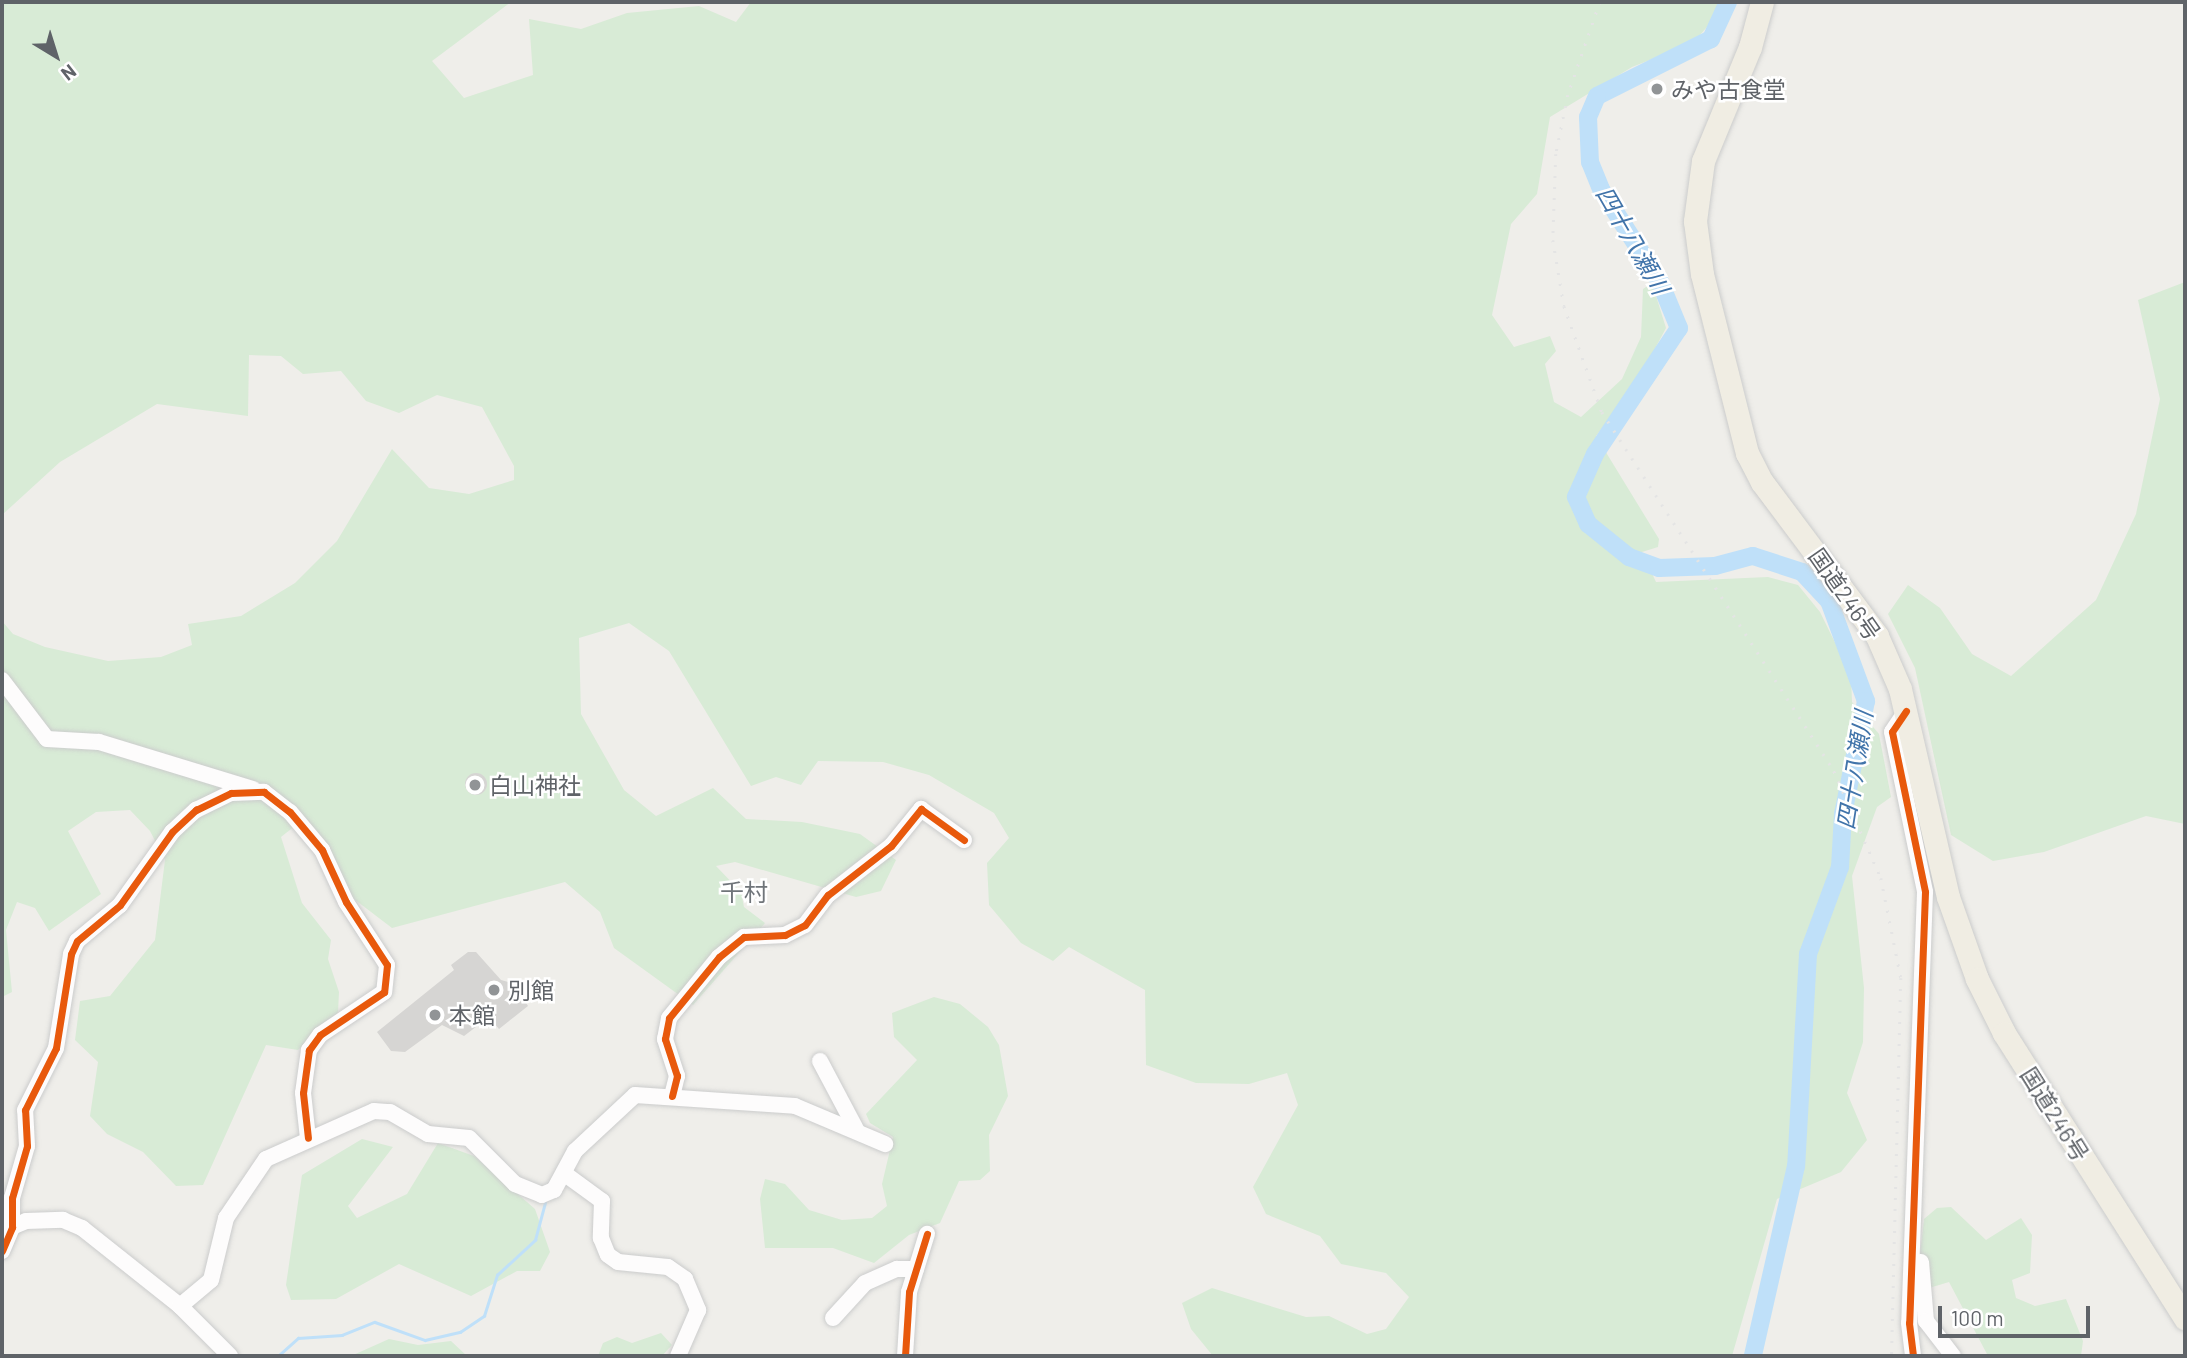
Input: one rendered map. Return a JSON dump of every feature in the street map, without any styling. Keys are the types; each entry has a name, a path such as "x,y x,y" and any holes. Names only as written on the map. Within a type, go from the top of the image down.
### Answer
{"highway":[{"name":"国道246号","path":"1762,2 1750,47 1703,161 1695,221 1702,274 1748,453 1762,482 1862,611 1889,660 1906,711 1948,897 1977,979 2004,1033 2185,1318"}],"street":[{"path":"2,680 47,739 99,742 256,790 279,802 322,850 346,902 387,965 384,992 320,1035 309,1050 303,1093 308,1138"},
{"path":"1906,711 1892,732 1925,892 1913,1216 1913,1356"},
{"path":"2,1251 12,1227 12,1198 29,1129 25,1110 55,1048 66,965 77,941 120,905 184,821 231,793 256,790"},
{"path":"672,1096 677,1076 665,1039 669,1018 719,957 744,937 785,935 805,925 828,895 891,846 921,809 964,840"},
{"path":"820,1061 856,1129"},
{"path":"180,1306 211,1280 218,1236 254,1172 276,1152 383,1110 428,1134 469,1138 530,1193 548,1194 565,1174 575,1151 624,1100 672,1096 710,1105 795,1106 856,1129 885,1144"},
{"path":"565,1174 602,1201 601,1238 608,1255 618,1262 668,1267 685,1279 698,1310 678,1356"},
{"path":"1913,1216 1920,1228 1926,1321 1953,1356"},
{"path":"12,1227 26,1221 63,1220 82,1228 180,1306 230,1356"},
{"path":"905,1356 905,1313 927,1234"},
{"path":"833,1318 865,1283 897,1269 916,1269"}],"green space":[{"path":"2,2 511,2 432,61 464,98 533,75 529,19 581,29 627,13 699,6 736,22 751,2 1721,2 1720,12 1693,43 1632,67 1550,117 1537,194 1511,224 1492,315 1514,347 1550,336 1556,351 1545,364 1554,402 1581,417 1622,379 1641,337 1643,289 1652,283 1666,328 1636,384 1596,436 1659,539 1658,547 1642,552 1656,582 1768,577 1798,585 1820,612 1851,675 1852,702 1879,734 1891,797 1877,807 1852,876 1864,988 1863,1042 1847,1093 1867,1140 1841,1172 1777,1199 1732,1356 1213,1356 1191,1329 1182,1303 1212,1288 1306,1317 1329,1316 1367,1334 1386,1329 1409,1297 1386,1273 1341,1264 1320,1236 1266,1214 1253,1187 1298,1105 1287,1073 1249,1084 1196,1083 1146,1065 1145,990 1069,947 1053,961 1021,943 989,905 987,863 1009,838 994,813 929,775 883,762 818,761 801,785 776,777 751,786 669,651 629,623 579,638 581,714 624,790 656,816 713,788 746,819 802,822 860,834 896,860 881,891 856,897 735,862 716,866 741,892 744,907 765,923 693,1005 614,948 600,912 565,882 392,928 354,899 301,821 281,837 302,903 331,940 328,959 339,992 338,1013 298,1050 266,1045 203,1185 176,1186 143,1152 107,1134 90,1116 98,1062 75,1040 80,1001 110,996 155,940 165,860 150,831 130,810 96,812 68,831 101,894 49,931 35,908 17,902 6,930 12,992 2,997 2,621 13,634 45,647 108,661 161,657 192,645 188,624 241,616 295,583 337,541 392,449 429,488 469,494 514,480 514,466 482,407 437,395 399,413 366,401 341,371 303,374 281,356 249,355 248,416 157,404 60,462 2,515"},
{"path":"2185,282 2185,824 2146,816 2044,852 1993,861 1951,835 1915,668 1888,614 1908,585 1940,608 1972,654 2011,676 2096,600 2136,514 2160,399 2138,300"},
{"path":"934,997 960,1004 988,1027 999,1045 1008,1096 989,1135 990,1171 980,1180 959,1181 940,1223 909,1235 874,1263 833,1248 765,1248 760,1199 765,1179 785,1184 809,1210 842,1220 872,1218 887,1206 882,1184 893,1137 870,1123 866,1114 917,1060 894,1037 892,1013"},
{"path":"362,1139 393,1147 348,1206 357,1218 407,1194 438,1143 474,1156 535,1209 550,1252 540,1271 517,1271 471,1296 399,1264 336,1299 291,1300 286,1285 302,1175"},
{"path":"1951,1207 1986,1240 2021,1218 2032,1235 2030,1273 2012,1280 2016,1298 2035,1306 2066,1299 2083,1341 2081,1356 1988,1356 1949,1282 1916,1292 1924,1219 1937,1208"},
{"path":"661,1333 672,1345 662,1356 598,1356 603,1343 617,1337 632,1343"},
{"path":"389,1339 418,1345 451,1341 467,1356 351,1356"}],"building":[{"name":"白山神社","path":"476,773 484,776 487,784 484,792 476,795 468,792 465,784 468,776"},
{"path":"468,952 476,952 501,980 515,984 528,1006 499,1029 489,1017 464,1036 442,1025 405,1052 391,1051 377,1032 454,970 451,965"}],"waterway":[{"name":"四十八瀬川","path":"1728,2 1711,39 1597,96 1588,117 1590,162 1602,191 1660,282 1679,328 1595,454 1576,497 1588,524 1629,557 1659,568 1715,566 1753,556 1802,572 1829,601 1866,701 1843,814 1840,867 1808,954 1796,1166 1753,1356"},
{"path":"278,1356 298,1338 342,1335 375,1322 425,1340 460,1332 484,1316 497,1275 535,1240 545,1202"}],"railway":[{"path":"1600,2 1568,95 1556,154 1553,240 1564,306 1602,412 1834,771 1881,878 1901,978 1892,1356"}],"cycle path":[{"path":"1906,711 1892,732 1925,892 1909,1323 1913,1356"},
{"path":"2,1251 12,1227 12,1198 27,1146 25,1110 56,1048 71,954 77,941 120,905 172,832 196,810 231,793 264,792 290,812 322,850 346,902 387,965 384,992 320,1035 309,1050 303,1093 308,1138"},
{"path":"672,1096 677,1076 665,1039 669,1018 719,957 744,937 785,935 805,925 828,895 891,846 921,809 964,840"},
{"path":"905,1356 909,1292 927,1234"}],"place":[{"name":"みや古食堂","path":"1657,89"},
{"name":"白山神社","path":"475,785"},
{"name":"別館","path":"494,990"},
{"name":"本館","path":"435,1015"}],"district":[{"name":"千村","path":"744,892"}]}
